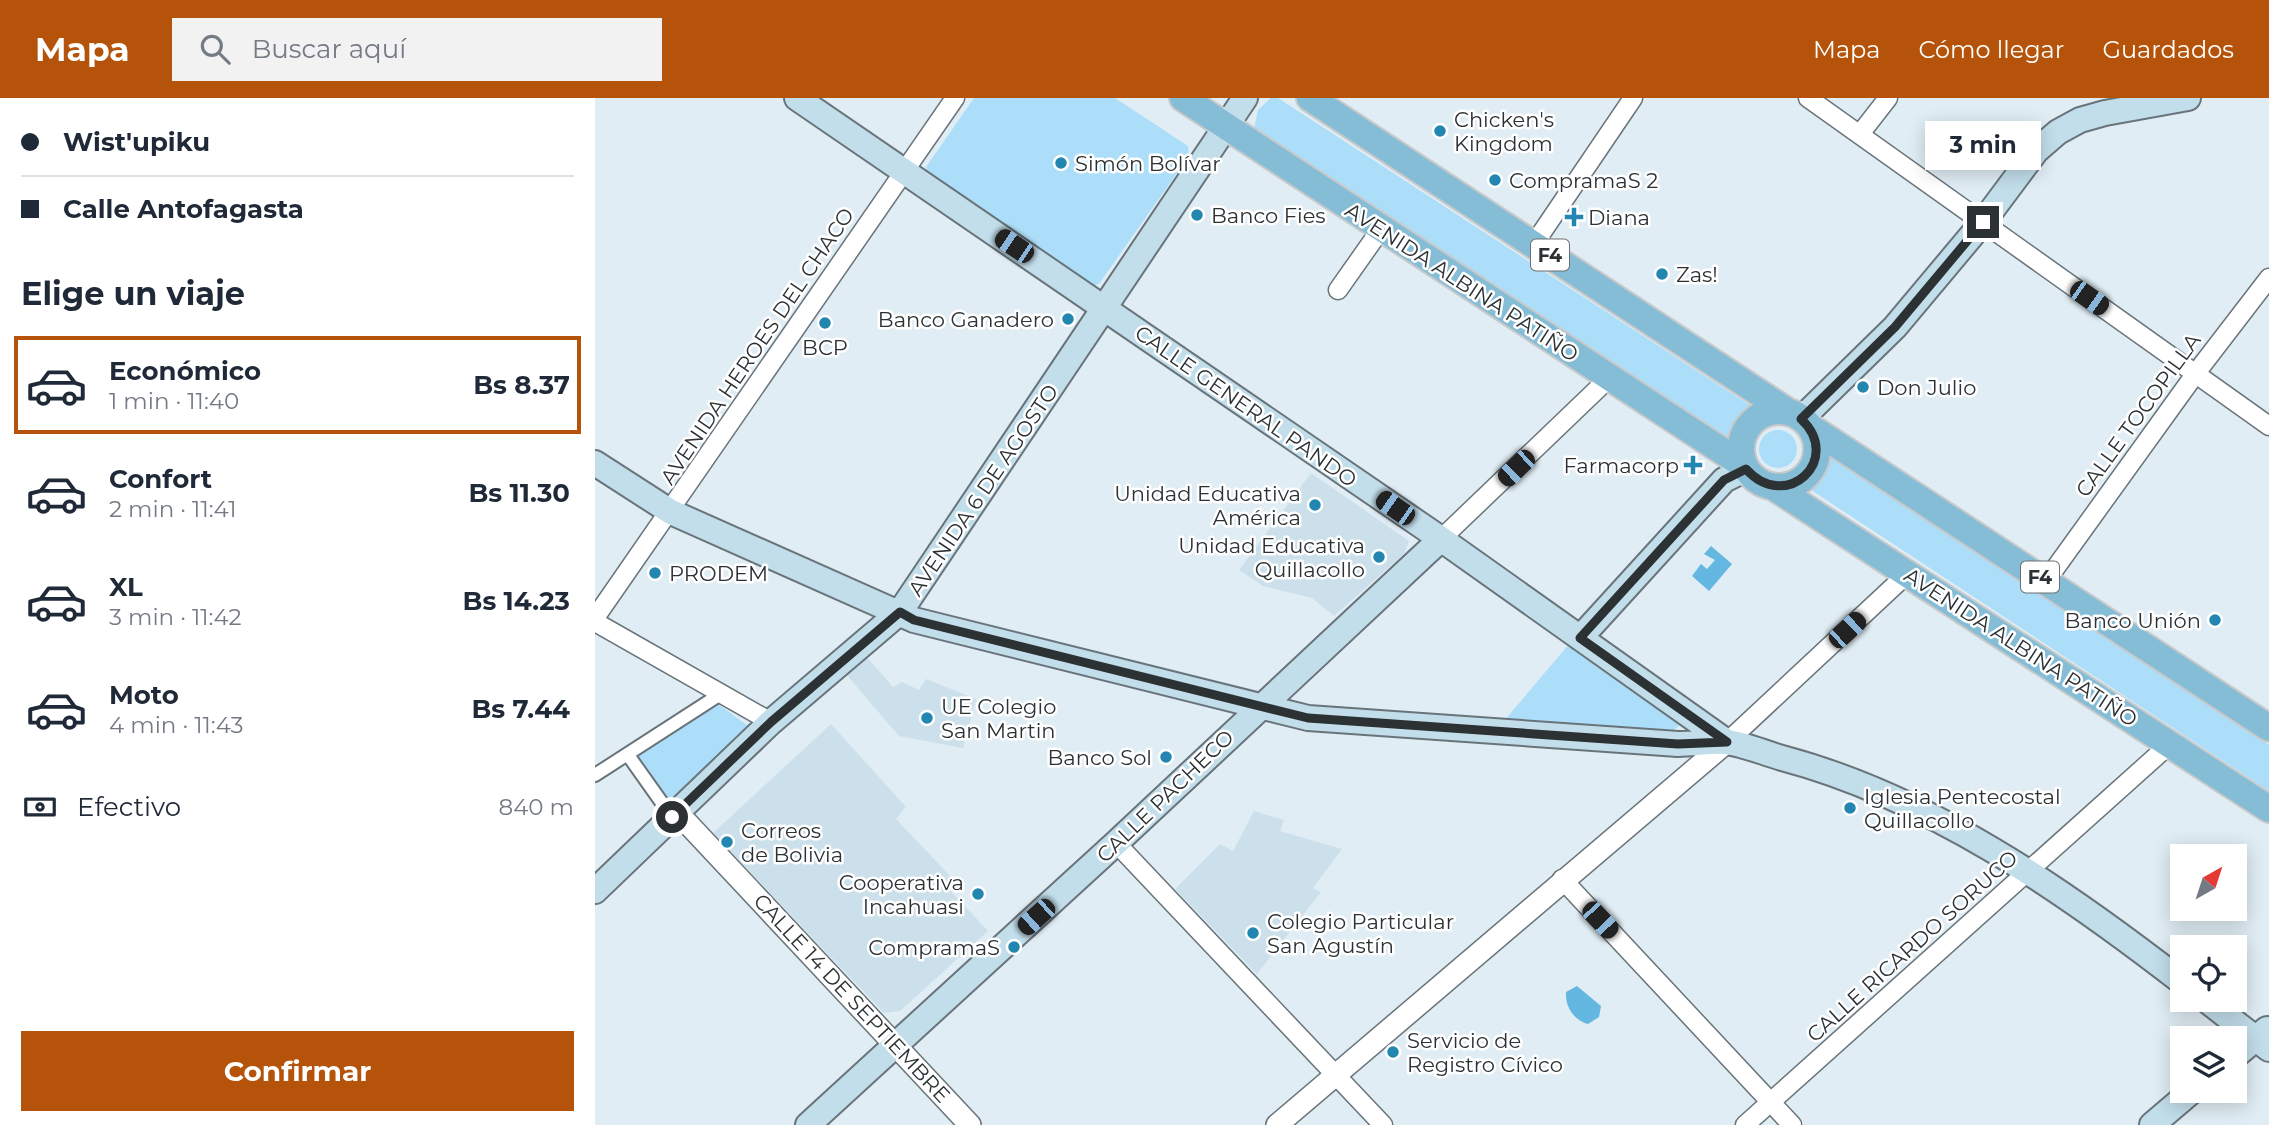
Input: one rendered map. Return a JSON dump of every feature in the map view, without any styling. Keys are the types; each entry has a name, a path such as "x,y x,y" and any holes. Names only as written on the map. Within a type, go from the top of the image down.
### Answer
{"main road":[{"name":"CALLE GENERAL PANDO","path":"797,98 1441,539 1727,742"},
{"name":"AVENIDA ALBINA PATIÑO","path":"1183,98 1744,466"},
{"name":"AVENIDA 6 DE AGOSTO","path":"595,891 771,722 900,612 1106,309 1245,98"},
{"name":"F4","path":"1310,98 2269,729"},
{"path":"1800,420 1895,327 1983,222 2036,151 2058,132 2080,120 2105,113 2188,98"},
{"path":"1778,411 1800,420 1816,441 1814,464 1797,482 1772,486 1760,482 1744,466 1742,439 1755,419 1778,411"},
{"path":"595,463 671,512 914,620 1262,704 1308,718 1678,744 1727,742 1828,770 1945,823 2028,874 2139,948 2170,973"},
{"path":"1580,638 1724,480 1744,466"},
{"name":"AVENIDA ALBINA PATIÑO","path":"1772,486 2269,809"},
{"name":"CALLE PACHECO","path":"809,1125 1441,539"},
{"path":"2225,1012 2265,1038 2247,1049"},
{"path":"2152,1125 2178,1103"}],"street":[{"name":"AVENIDA HEROES DEL CHACO","path":"595,620 955,98"},
{"path":"1534,244 1633,98"},
{"path":"1808,98 2269,426"},
{"path":"1860,134 1888,98"},
{"path":"1338,290 1381,229"},
{"name":"CALLE TOCOPILLA","path":"2046,581 2196,373 2269,278"},
{"name":"CALLE PACHECO","path":"1441,539 1609,378"},
{"path":"1277,1125 1562,879 1727,742 1907,574"},
{"path":"595,620 719,695 771,722"},
{"path":"596,771 628,755 719,695"},
{"name":"CALLE RICARDO SORUCO","path":"1745,1125 2170,744"},
{"path":"628,755 674,814"},
{"name":"CALLE 14 DE SEPTIEMBRE","path":"674,814 970,1125"},
{"path":"1116,843 1383,1125"},
{"path":"1562,879 1792,1125"}],"shaded area":[{"path":"974,98 1115,98 1188,146 1189,156 1099,284 1088,288 929,177 926,167"},
{"path":"1271,98 1278,98 1751,406 1729,440 1254,129 1258,110"},
{"path":"1778,430 1791,436 1797,449 1791,462 1778,468 1765,462 1759,449 1765,436"},
{"path":"1830,456 2269,745 2269,791 1808,488"},
{"path":"1311,473 1409,541 1404,554 1334,616 1312,598 1263,586 1239,570"},
{"path":"1711,546 1732,564 1709,591 1692,576 1701,564 1707,569 1715,560 1704,554"},
{"path":"1570,643 1674,716 1679,726 1671,732 1504,721"},
{"name":"UE Colegio San Martin","path":"865,655 893,687 902,682 919,690 926,679 976,699 963,748 899,736 846,674"},
{"path":"718,704 751,728 668,806 633,758"},
{"path":"831,724 906,807 896,819 954,880 947,887 988,931 900,1011 884,1013 713,833"},
{"name":"Colegio Particular San Agustín","path":"1254,811 1284,820 1280,831 1342,849 1313,888 1321,892 1257,974 1175,889 1220,844 1233,851"},
{"path":"1577,986 1601,1006 1599,1017 1588,1024 1574,1016 1567,1002 1566,992"}],"place":[{"name":"Chicken's Kingdom","path":"1440,131"},
{"name":"Simón Bolívar","path":"1061,163"},
{"name":"CompramaS 2","path":"1495,180"},
{"name":"Banco Fies","path":"1197,215"},
{"name":"Diana","path":"1574,217"},
{"name":"Zas!","path":"1662,274"},
{"name":"Banco Ganadero","path":"1068,319"},
{"name":"BCP","path":"825,323"},
{"name":"Don Julio","path":"1863,387"},
{"name":"Farmacorp","path":"1693,465"},
{"name":"Unidad Educativa América","path":"1315,505"},
{"name":"Unidad Educativa Quillacollo","path":"1379,557"},
{"name":"PRODEM","path":"655,573"},
{"name":"Banco Unión","path":"2215,620"},
{"name":"UE Colegio San Martin","path":"927,718"},
{"name":"Banco Sol","path":"1166,757"},
{"name":"Iglesia Pentecostal Quillacollo","path":"1850,808"},
{"name":"Correos de Bolivia","path":"727,842"},
{"name":"Cooperativa Incahuasi","path":"978,894"},
{"name":"Colegio Particular San Agustín","path":"1253,933"},
{"name":"CompramaS","path":"1014,947"},
{"name":"Servicio de Registro Cívico","path":"1393,1052"}],"route":[{"path":"672,817 771,722 900,612 914,620 1262,704 1308,718 1678,744 1727,742 1580,638 1724,480 1746,469 1760,482 1785,486 1797,482 1807,474 1814,464 1816,441 1810,427 1801,419 1895,327 1983,222"}]}
